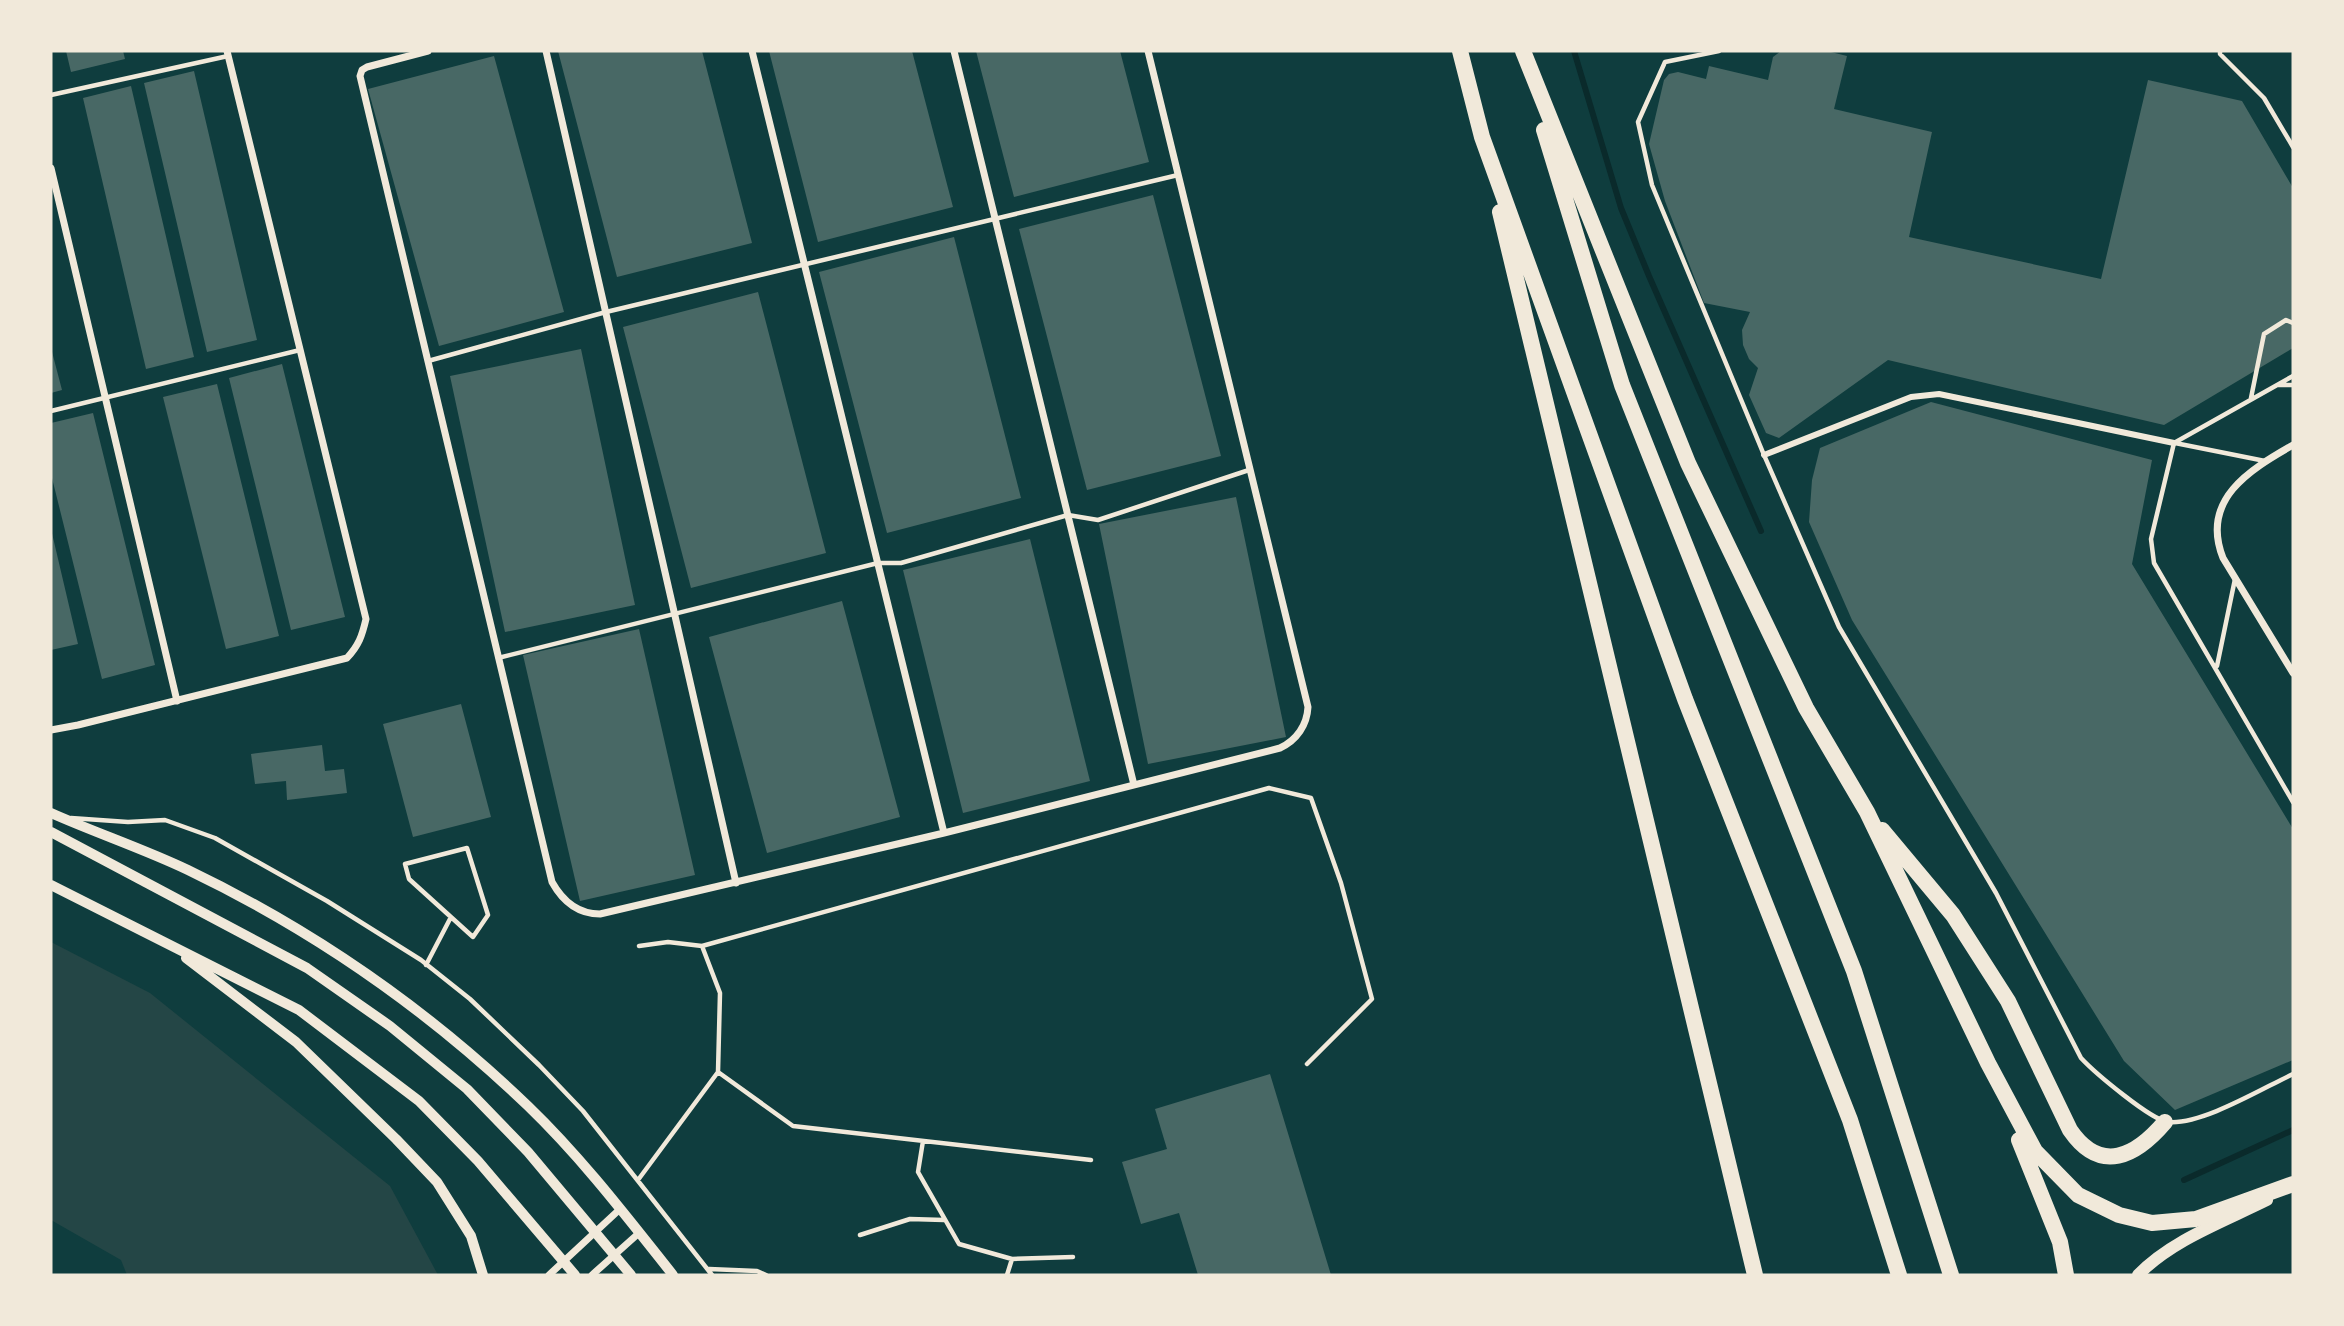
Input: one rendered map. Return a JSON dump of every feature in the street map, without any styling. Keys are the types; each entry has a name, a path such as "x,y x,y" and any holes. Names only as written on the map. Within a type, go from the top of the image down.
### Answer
{"highway":[{"path":"1460,51 1755,1275"},
{"path":"1521,51 1688,463 1806,708 1867,811 1988,1063 2035,1151 2078,1195 2119,1215 2152,1223 2196,1219 2293,1185"},
{"path":"1521,51 1622,385 1854,971 1951,1275"},
{"path":"1482,138 1685,699 1850,1120 1899,1275"},
{"path":"1867,811 1960,926 2008,1001 2058,1106 2079,1143 2090,1153 2106,1157 2129,1153 2152,1138 2165,1122"},
{"path":"1988,1063 2060,1242 2066,1275"}],"main road":[{"path":"2138,1275 2151,1262 2177,1245 2293,1185"}],"street":[{"path":"428,51 367,66 360,76 552,881 564,899 588,914 600,914 736,883 1280,748 1291,744 1300,731 1307,719 1308,707 1148,51"},
{"path":"546,51 736,883"},
{"path":"752,51 944,833"},
{"path":"954,51 1134,785"},
{"path":"51,730 347,657 359,646 366,619 228,53"},
{"path":"51,168 177,701"},
{"path":"1763,455 1911,397 1939,394 2174,443"},
{"path":"2293,444 2266,461 2234,487 2222,503 2216,540 2223,558 2293,673"},
{"path":"55,815 188,870 289,925 397,994 468,1052 529,1107 620,1209 673,1275"},
{"path":"51,832 307,968 390,1026 467,1089 520,1143 631,1275"},
{"path":"51,885 299,1010 419,1101 478,1161 575,1275"},
{"path":"161,939 296,1042 397,1139 437,1182 471,1236 483,1275"},
{"path":"549,1275 620,1209"},
{"path":"592,1275 639,1233"}],"lane":[{"path":"1719,51 1665,62 1638,122 1653,185 1763,455 1839,627 1996,893 2081,1058 2096,1075 2165,1122 2193,1120 2293,1074"},
{"path":"2220,51 2264,98 2293,147"},
{"path":"51,95 228,53"},
{"path":"428,361 606,312 1178,175"},
{"path":"2251,399 2264,334 2286,320 2293,323"},
{"path":"51,411 300,350"},
{"path":"2293,376 2174,443 2152,531 2151,555 2157,570 2217,667 2293,802"},
{"path":"2277,385 2293,385"},
{"path":"2174,443 2266,461"},
{"path":"498,658 878,563 901,563 1068,515 1098,520 1250,470"},
{"path":"2217,667 2235,577"},
{"path":"639,946 668,942 702,946 1269,788 1311,798 1341,883 1372,999 1307,1063"},
{"path":"55,815 128,822 165,820 215,838 327,901 426,965 470,999 583,1111 712,1275"},
{"path":"467,848 488,915 472,937 451,917 409,879 405,864 467,848"},
{"path":"426,965 451,917"},
{"path":"638,1180 718,1072 720,993 702,946"},
{"path":"718,1072 793,1126 1091,1160"},
{"path":"923,1141 918,1172 959,1244 1012,1259 1073,1257"},
{"path":"860,1235 910,1219 945,1220"},
{"path":"1007,1275 1012,1259"},
{"path":"708,1269 757,1271 766,1275"}],"shaded area":[{"path":"51,942 150,993 390,1186 438,1275 127,1275 121,1260 51,1220"}],"building":[{"path":"66,51 123,51 125,59 71,72"},
{"path":"558,51 702,51 752,243 617,277"},
{"path":"769,51 912,51 953,207 818,242"},
{"path":"976,51 1120,51 1149,162 1014,197"},
{"path":"1781,51 1827,51 1847,56 1834,109 1932,132 1909,237 2101,279 2148,80 2242,101 2293,188 2293,348 2164,425 1888,360 1779,438 1766,433 1749,395 1758,368 1749,359 1743,345 1742,330 1750,312 1704,303 1665,201 1649,144 1664,80 1669,74 1678,72 1706,79 1709,66 1768,80 1773,57"},
{"path":"494,56 564,312 439,346 368,89"},
{"path":"194,71 257,340 207,352 144,83"},
{"path":"131,86 194,357 146,369 83,98"},
{"path":"1153,195 1221,456 1087,490 1019,229"},
{"path":"954,237 1021,498 887,533 819,272"},
{"path":"758,292 826,553 691,588 623,327"},
{"path":"51,348 62,390 51,393"},
{"path":"581,349 635,605 505,632 450,376"},
{"path":"282,364 345,617 291,630 229,378"},
{"path":"217,384 279,636 226,649 163,397"},
{"path":"1931,402 2152,460 2132,564 2293,829 2293,1060 2175,1110 2124,1061 1852,620 1809,522 1812,480 1820,448"},
{"path":"93,413 155,665 102,679 51,474 51,423"},
{"path":"1236,497 1286,737 1148,764 1099,524"},
{"path":"51,529 78,644 51,650"},
{"path":"1030,539 1090,781 963,813 903,570"},
{"path":"842,601 900,817 767,853 709,637"},
{"path":"639,629 695,875 580,901 523,655"},
{"path":"461,704 491,817 413,837 383,724"},
{"path":"322,745 325,771 344,769 347,793 287,800 286,781 255,784 251,754"},
{"path":"1270,1074 1331,1275 1198,1275 1179,1213 1141,1224 1122,1162 1167,1149 1155,1109"}],"waterway":[{"path":"1574,51 1621,208 1761,531"},
{"path":"2184,1180 2293,1130"}]}
